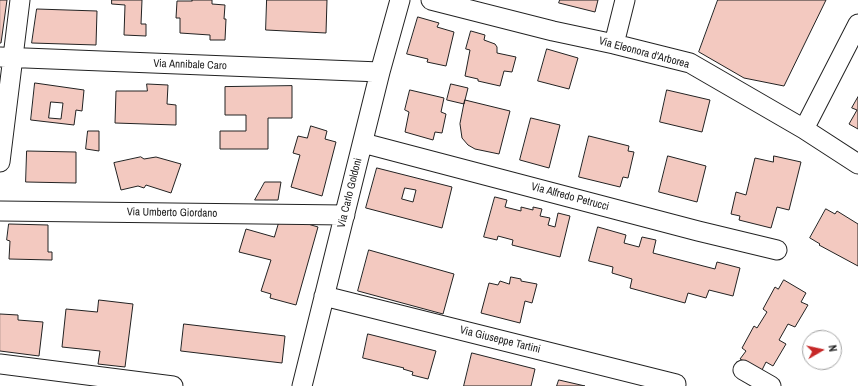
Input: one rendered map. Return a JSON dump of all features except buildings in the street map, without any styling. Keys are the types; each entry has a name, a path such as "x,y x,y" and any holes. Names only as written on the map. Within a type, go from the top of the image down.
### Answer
{"street":[{"path":"0,162 6,57 20,0"},
{"name":"Via Carlo Goldoni","path":"302,386 380,72 400,0"},
{"name":"Via Eleonora d'Arborea","path":"431,0 553,32 614,44 690,64 804,129 858,164"},
{"path":"614,44 625,0"},
{"path":"804,129 858,24"},
{"name":"Via Annibale Caro","path":"6,57 380,72"},
{"name":"Via Alfredo Petrucci","path":"363,143 776,250"},
{"name":"Via Umberto Giordano","path":"0,211 345,215"},
{"name":"Via Giuseppe Tartini","path":"324,296 676,384"},
{"path":"0,364 173,386"},
{"path":"743,370 771,386"}]}
